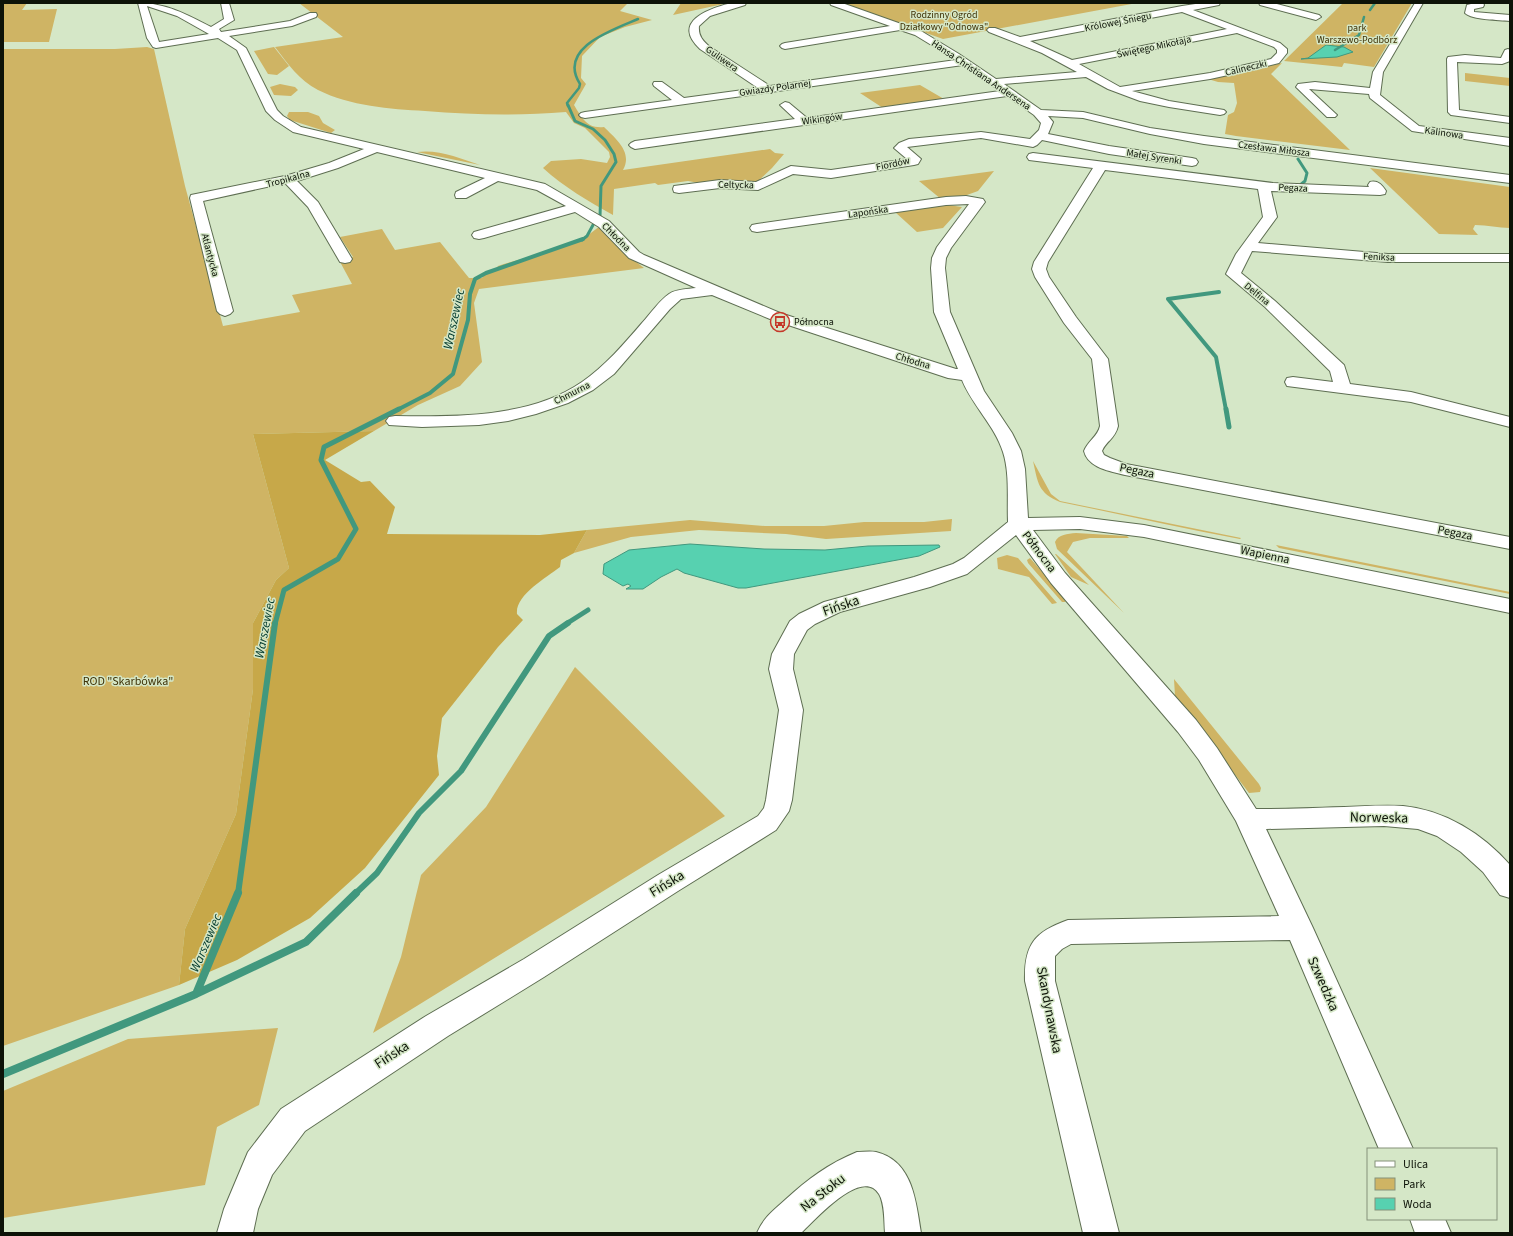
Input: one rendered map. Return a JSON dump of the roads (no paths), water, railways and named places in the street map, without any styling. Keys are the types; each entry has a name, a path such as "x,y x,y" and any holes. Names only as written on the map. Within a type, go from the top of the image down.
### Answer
{"street":[{"path":"142,3 152,38 156,45 292,23 313,15"},
{"path":"146,3 180,14 219,35"},
{"path":"219,35 214,31 215,28 229,20 226,3"},
{"name":"Guliwera","path":"742,3 718,9 701,18 694,25 695,37 704,47 767,89"},
{"name":"Hansa Christiana Andersena","path":"834,3 903,26 938,44 1038,114"},
{"name":"Królowej Śniegu","path":"1021,40 1216,3"},
{"path":"1263,3 1316,17"},
{"path":"1331,115 1301,87 1315,85 1375,92 1378,72 1419,3"},
{"path":"1482,5 1470,6 1469,12 1476,15 1510,18"},
{"name":"Calineczki","path":"1119,90 1210,76 1251,67 1275,61 1282,53 1282,49 1277,45 1182,10"},
{"path":"785,46 903,26"},
{"name":"Królowej Śniegu","path":"992,30 1021,40 1070,63 1087,74 1119,90 1168,104 1220,112"},
{"name":"Świętego Mikołaja","path":"1070,63 1238,30"},
{"name":"Chłodna","path":"219,35 241,48 268,103 279,118 297,130 541,187 578,207 604,224 634,255 775,316 954,374 969,376"},
{"path":"1508,50 1507,59 1502,61 1465,58 1452,59 1454,80 1452,95 1454,112 1510,120"},
{"name":"Gwiazdy Polarnej","path":"585,115 965,62"},
{"path":"994,82 1087,74"},
{"path":"658,84 681,101"},
{"name":"Kalinowa","path":"1375,92 1374,96 1416,129 1510,142"},
{"name":"Wikingów","path":"635,145 1009,93"},
{"path":"785,105 805,122"},
{"name":"Czesława Miłosza","path":"1038,114 1073,113 1150,131 1204,140 1510,179"},
{"path":"1036,139 1044,132 1047,122 1038,114"},
{"name":"Fiordów","path":"791,170 831,174 911,162 914,161 914,159 900,148 903,145 957,137 989,136 1036,139"},
{"name":"Małej Syrenki","path":"1036,139 1201,163"},
{"name":"Tropikalna","path":"196,198 288,179 347,161 377,148"},
{"name":"Pegaza","path":"1033,157 1102,166 1266,180 1380,192 1374,185"},
{"name":"Pegaza","path":"1102,166 1041,262 1039,269 1042,277 1070,320 1102,363 1109,426 1106,436 1094,448 1093,452 1095,456 1107,464 1126,469 1510,543"},
{"name":"Celtycka","path":"679,189 720,184 758,186 791,170"},
{"path":"461,195 497,176"},
{"path":"288,179 313,205 345,260"},
{"name":"Delfina","path":"1266,180 1270,217 1234,269 1233,274 1274,307 1338,369 1343,388"},
{"name":"Atlantycka","path":"196,198 225,311"},
{"name":"Lapońska","path":"757,228 946,201 966,200 978,202"},
{"name":"Północna","path":"978,202 944,247 939,258 938,268 942,312 975,391 1002,433 1012,452 1016,469 1018,524 1058,578 1191,730 1224,778 1248,819"},
{"path":"479,235 578,207"},
{"name":"Feniksa","path":"1249,246 1269,249 1388,258 1510,258"},
{"name":"Chmurna","path":"395,422 446,423 464,421 526,411 559,400 585,388 608,370 668,302 676,296 689,292 714,290"},
{"path":"1293,382 1411,397 1510,422"},
{"name":"Wapienna","path":"1018,524 1080,523 1144,531 1510,606"},
{"name":"Fińska","path":"235,1233 241,1210 260,1164 293,1120 437,1026 534,968 668,883 767,823 776,811 779,800 791,710 780,669 783,654 798,626 807,619 832,606 922,582 960,569 972,562 1018,524"},
{"name":"Norweska","path":"1248,819 1389,816 1419,819 1449,831 1476,848 1490,861 1510,887"},
{"name":"Szwedzka","path":"1248,819 1396,1148"},
{"name":"Skandynawska","path":"1101,1233 1040,981 1038,962 1043,948 1052,939 1068,932 1298,928"},
{"name":"Na Stoku","path":"775,1233 818,1193 839,1178 857,1169 875,1169 890,1180 898,1196 903,1233"},
{"path":"1427,1220 1433,1233"}],"water":[{"path":"1326,45 1344,47 1353,52 1337,57 1301,59 1308,58"},
{"path":"690,544 764,549 825,550 868,546 939,545 940,547 919,556 746,588 738,588 684,573 677,569 661,577 643,589 626,589 631,586 628,584 623,586 603,574 604,564 629,550"}],"waterway":[{"path":"1370,10 1375,3"},
{"path":"1335,50 1359,35 1364,17"},
{"name":"Warszewiec","path":"568,106 567,103 579,88 580,84 575,71 576,60 581,51 602,35 638,19"},
{"name":"Warszewiec","path":"568,105 575,121 593,129 605,140 614,154 616,162 601,186 600,216"},
{"path":"1298,159 1307,173 1305,181 1299,186"},
{"name":"Warszewiec","path":"582,240 587,236 593,225"},
{"name":"Warszewiec","path":"397,410 430,393 453,374 468,320 470,294 475,279 486,273 583,239"},
{"path":"1219,292 1168,299 1216,357 1226,410"},
{"name":"Warszewiec","path":"275,624 284,590 338,559 356,529 321,460 324,447 399,409"},
{"path":"1226,409 1229,427"},
{"path":"566,624 588,610"},
{"name":"Warszewiec","path":"238,894 275,623"},
{"path":"355,894 377,873 419,813 461,771 549,636 568,623"},
{"name":"Warszewiec","path":"196,994 238,893"},
{"path":"196,994 306,942 356,893"},
{"name":"Warszewiec","path":"3,1074 196,994"}],"place":[{"name":"Północna","path":"780,322"}],"park label":[{"name":"Rodzinny Ogród Działkowy \"Odnowa\"","path":"944,20"},
{"name":"park Warszewo-Podbórz","path":"1357,34"},
{"name":"ROD \"Skarbówka\"","path":"128,681"}]}
